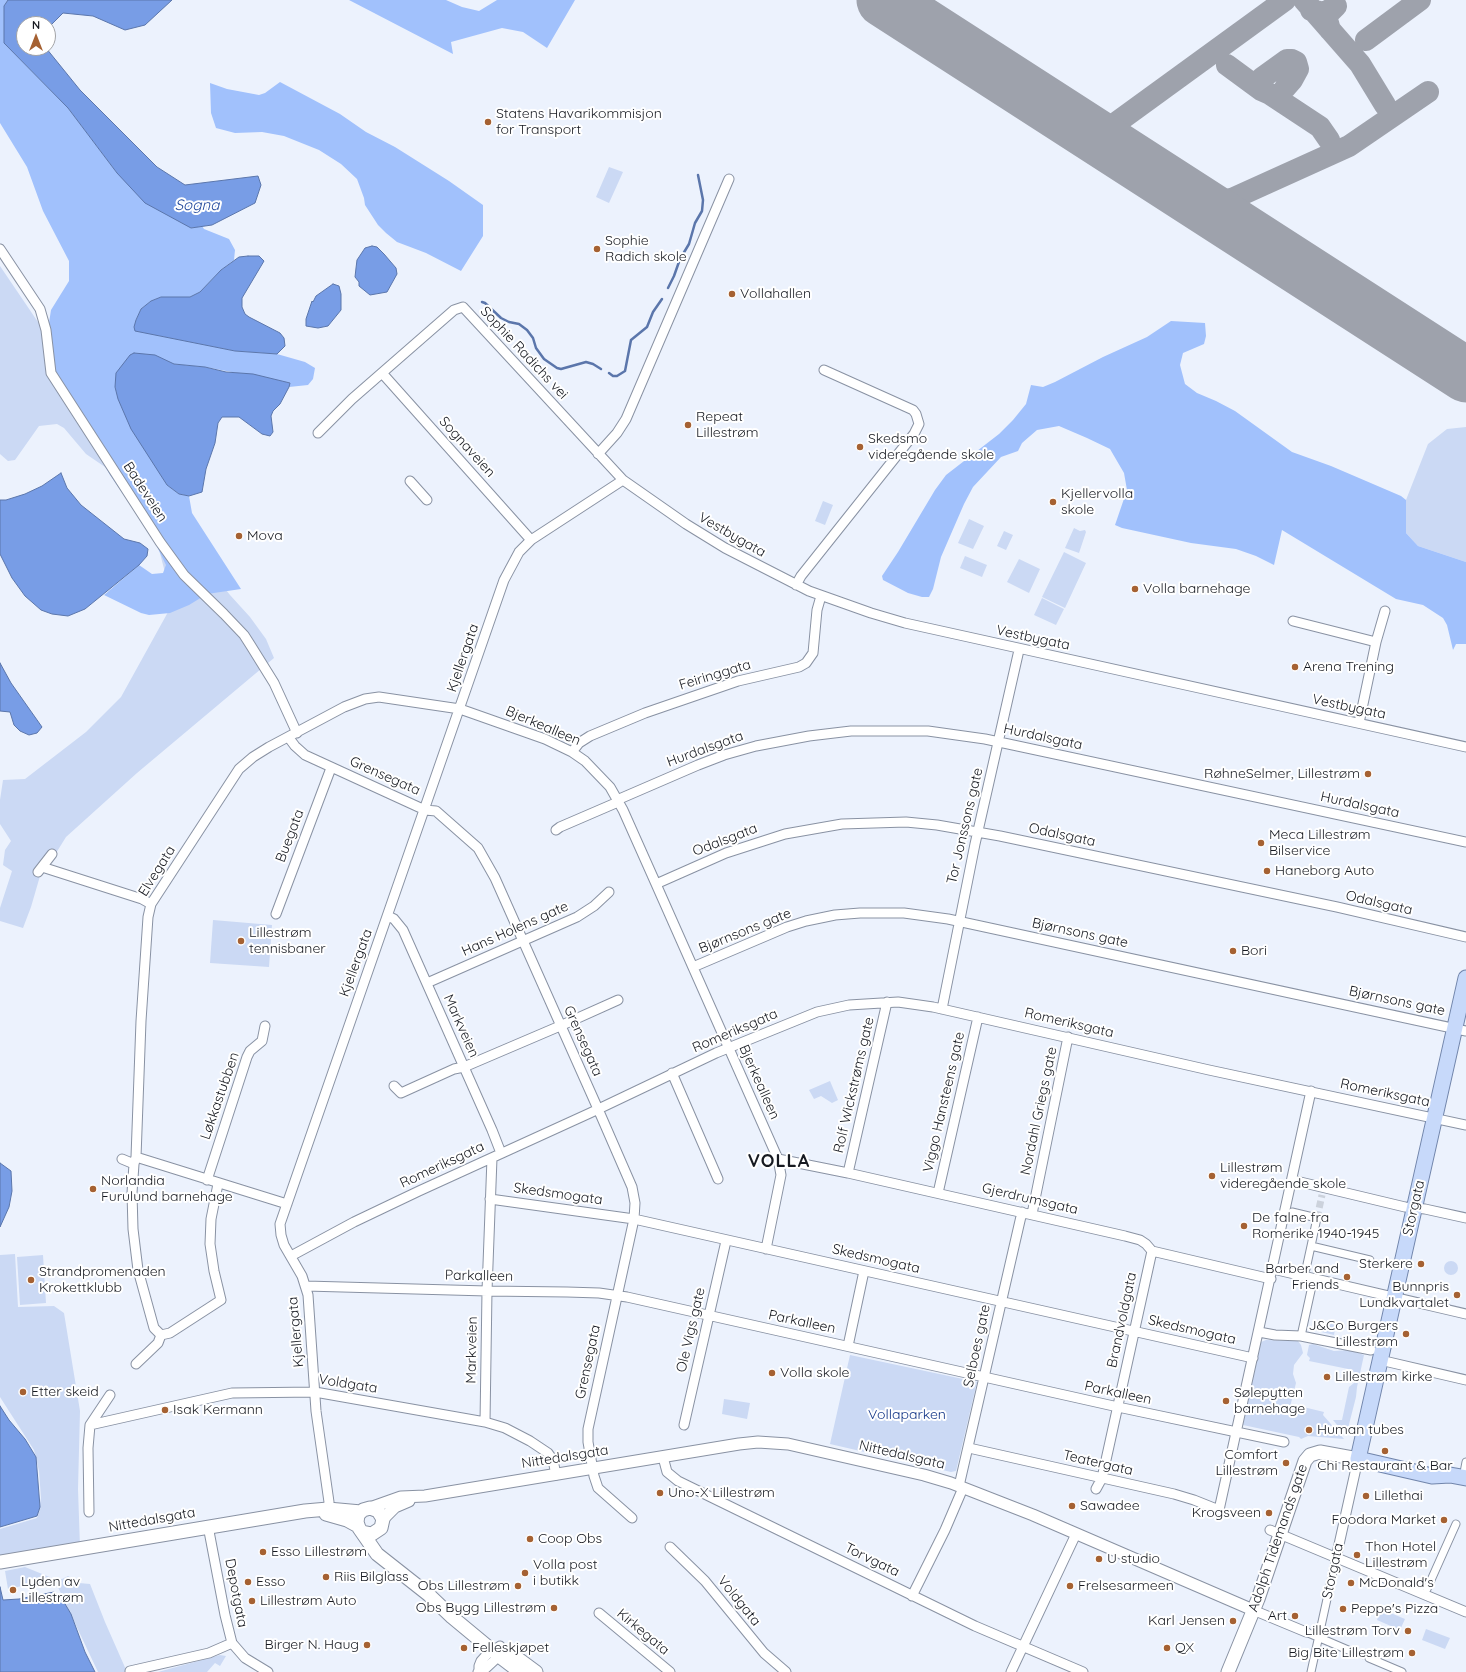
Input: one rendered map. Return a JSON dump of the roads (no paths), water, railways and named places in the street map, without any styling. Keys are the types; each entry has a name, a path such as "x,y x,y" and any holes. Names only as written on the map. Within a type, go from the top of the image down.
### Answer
{"main road":[{"name":"Storgata","path":"1358,1459 1376,1355 1394,1298 1434,1118 1460,1029 1466,978"},
{"name":"Adolph Tidemands gate","path":"1228,1672 1253,1610 1275,1532 1307,1457 1313,1453 1320,1452 1432,1476 1450,1475 1465,1481"},
{"name":"Nittedalsgata","path":"0,1562 310,1510 328,1512 365,1510"},
{"path":"396,1569 386,1554 381,1542 381,1525 378,1511 365,1510 357,1518 360,1529 381,1558 429,1595 447,1605 520,1672"},
{"name":"Nittedalsgata","path":"328,1512 347,1520 360,1529"},
{"path":"360,1529 369,1534 381,1525"},
{"path":"497,1650 536,1672"}],"street":[{"path":"598,454 617,433 626,418 729,179"},
{"name":"Badeveien","path":"0,249 40,309 46,330 51,373 160,542 184,575 244,635 274,683 293,736"},
{"name":"Sophie Radichs vei","path":"318,433 352,399 454,310 463,307 623,480"},
{"path":"796,585 801,576 914,434 919,424 916,414 912,410 824,370"},
{"name":"Sognaveien","path":"382,373 531,540"},
{"name":"Vestbygata","path":"623,480 686,524 725,548 796,585 821,596 905,623 1019,650 1466,747"},
{"name":"Kjellergata","path":"328,1512 328,1492 315,1392 306,1286 281,1235 280,1224 504,580 519,552 531,540 623,480"},
{"path":"410,481 427,500"},
{"name":"Feiringgata","path":"572,752 579,743 590,736 645,713 738,681 799,667 806,663 814,652 817,610 821,596"},
{"path":"1359,723 1384,611"},
{"path":"1293,621 1376,642"},
{"name":"Tor Jonssons gate","path":"942,1009 978,832 1019,650"},
{"name":"Elvegata","path":"161,1335 154,1328 138,1270 132,1229 132,1193 144,974 148,917 151,904 239,769 254,757 344,707 365,699 379,697 460,709"},
{"name":"Bjerkealleen","path":"460,709 545,739 572,752 585,760 597,772 610,787 618,801 778,1159 781,1175 766,1249"},
{"name":"Hurdalsgata","path":"618,801 671,776 724,755 756,746 809,736 851,731 908,730 948,734 998,742 1466,842"},
{"name":"Grensegata","path":"293,736 295,746 305,755 425,810 436,811 478,848 495,878 632,1188 635,1203 634,1219 588,1429 588,1442 592,1465"},
{"name":"Buegata","path":"276,914 331,768"},
{"path":"556,830 618,801"},
{"name":"Odalsgata","path":"656,884 743,846 785,834 821,827 866,822 923,823 978,832 1466,936"},
{"path":"52,854 40,869 142,899 151,904"},
{"name":"Hans Holens gate","path":"427,984 577,917 594,906 609,892"},
{"name":"Bjørnsons gate","path":"693,967 786,927 835,915 860,912 904,912 959,921 1460,1029"},
{"name":"Markveien","path":"388,916 394,919 403,930 501,1153"},
{"path":"394,1086 401,1093 618,1000"},
{"name":"Romeriksgata","path":"291,1256 354,1222 728,1048 817,1012 833,1007 867,1003 887,1002 913,1004 942,1009 1311,1092 1466,1125"},
{"name":"Rolf Wickstrøms gate","path":"848,1173 887,1002"},
{"name":"Viggo Hansteens gate","path":"938,1193 978,1017"},
{"name":"Løkkastubben","path":"207,1180 247,1057 250,1051 262,1041 265,1026"},
{"name":"Nordahl Griegs gate","path":"1032,1214 1068,1037"},
{"path":"672,1073 718,1179"},
{"path":"1237,1432 1260,1332 1311,1092"},
{"name":"Markveien","path":"484,1422 492,1158"},
{"path":"122,1159 135,1160 287,1204"},
{"name":"Gjerdrumsgata","path":"778,1159 1032,1214 1140,1240 1152,1251 1271,1279"},
{"path":"1292,1180 1405,1207 1466,1218"},
{"path":"136,1364 158,1343 161,1335 170,1333 221,1300 214,1271 210,1244 212,1219 218,1184"},
{"name":"Skedsmogata","path":"490,1199 634,1219 726,1241 1253,1358"},
{"name":"Selboes gate","path":"912,1596 945,1530 961,1487 984,1377 1022,1212"},
{"path":"1292,1212 1317,1218 1306,1269"},
{"name":"Ole Vigs gate","path":"684,1426 726,1241"},
{"path":"1311,1246 1370,1260"},
{"name":"Brandvoldgata","path":"1096,1489 1102,1478 1133,1331 1152,1251"},
{"path":"1273,1269 1466,1314"},
{"path":"848,1346 864,1271"},
{"name":"Parkalleen","path":"306,1286 567,1292 617,1296 1118,1407 1284,1442"},
{"path":"1301,1336 1312,1286"},
{"path":"1260,1332 1276,1335 1301,1336 1466,1380"},
{"name":"Voldgata","path":"90,1425 232,1393 315,1392 484,1422 505,1428 542,1448 553,1460 556,1475"},
{"path":"89,1512 88,1448 90,1425 110,1395"},
{"name":"Teatergata","path":"969,1448 1184,1497 1219,1510 1237,1432"},
{"name":"Nittedalsgata","path":"365,1510 401,1497 421,1496 556,1475 592,1465 663,1457 739,1444 758,1442 781,1444 924,1475 961,1487 1033,1515 1348,1650"},
{"name":"Torvgata","path":"663,1457 667,1472 678,1481 912,1596 1026,1648 1083,1672"},
{"name":"Storgata","path":"1311,1672 1358,1459"},
{"path":"1465,1481 1466,1462"},
{"path":"592,1465 598,1488 632,1518"},
{"name":"Nittedalsgata","path":"381,1525 395,1507 421,1496"},
{"path":"1428,1589 1456,1524"},
{"name":"Depotgata","path":"208,1526 225,1616 232,1643 245,1658 268,1672"},
{"path":"1275,1532 1466,1612"},
{"path":"1011,1672 1026,1648 1076,1534"},
{"name":"Voldgata","path":"670,1547 705,1581 764,1653 786,1672"},
{"name":"Kirkegata","path":"599,1613 670,1672"},
{"path":"130,1671 209,1653 232,1643"},
{"path":"479,1672 479,1666 497,1650"},
{"path":"1369,1658 1393,1670 1402,1672"},
{"path":"770,1672 776,1664"}],"water":[{"name":"Sogna","path":"8,0 172,0 145,25 125,30 93,16 63,13 56,20 56,16 16,16 16,55 4,43 4,6"},
{"name":"Sogna","path":"17,56 52,56 80,90 157,167 185,185 258,176 261,185 255,203 212,225 191,228 145,203 117,173 68,108"},
{"path":"372,246 377,247 384,254 396,268 397,274 387,292 370,295 359,286 359,282 355,277 357,260 365,248"},
{"path":"259,256 264,261 242,298 242,307 245,314 249,317 280,333 284,338 285,346 277,354 235,351 135,331 134,327 141,309 151,301 161,297 190,297 200,292 221,270 239,257"},
{"path":"333,284 339,286 341,294 341,310 328,326 318,328 306,326 306,319 312,301 313,302 316,296"},
{"path":"134,353 155,355 174,364 205,367 226,372 253,374 290,383 280,404 273,411 271,416 273,432 270,436 262,434 239,417 222,417 218,423 215,443 206,469 202,492 189,496 179,494 167,485 131,429 118,399 115,387 116,373 130,355"},
{"path":"61,473 67,488 81,505 124,539 140,543 148,549 147,556 139,565 85,609 68,616 52,614 41,610 25,596 12,578 0,554 0,500 6,500 25,494 42,486"},
{"path":"0,663 11,683 42,727 37,733 29,735 20,731 14,725 10,712 0,711"},
{"path":"0,1163 11,1171 12,1191 9,1207 0,1227"},
{"path":"0,1406 9,1420 25,1439 36,1457 40,1507 37,1516 0,1527"},
{"path":"0,1587 3,1600 19,1599 54,1592 61,1597 71,1614 85,1652 95,1672 0,1672"}],"waterway":[{"path":"668,288 680,259 689,244 695,223 702,211 703,200 698,175"},
{"path":"609,373 613,376 617,376 625,371 631,340 647,327 653,312 662,299"},
{"path":"482,302 501,318 509,322 519,324 527,330 533,338 536,348 544,359 557,368 561,369 586,362 601,369"}],"tunnel":[{"path":"1317,1218 1322,1195"},
{"path":"1348,1650 1369,1658"}],"place":[{"name":"Statens Havarikommisjon for Transport","path":"488,122"},
{"name":"Sophie Radich skole","path":"597,249"},
{"name":"Vollahallen","path":"732,294"},
{"name":"Repeat Lillestrøm","path":"688,425"},
{"name":"Skedsmo videregående skole","path":"860,447"},
{"name":"Kjellervolla skole","path":"1053,502"},
{"name":"Mova","path":"239,536"},
{"name":"Volla barnehage","path":"1135,589"},
{"name":"Arena Trening","path":"1295,667"},
{"name":"RøhneSelmer, Lillestrøm","path":"1368,774"},
{"name":"Meca Lillestrøm Bilservice","path":"1261,843"},
{"name":"Haneborg Auto","path":"1267,871"},
{"name":"Lillestrøm tennisbaner","path":"241,941"},
{"name":"Bori","path":"1233,951"},
{"name":"Lillestrøm videregående skole","path":"1212,1176"},
{"name":"Norlandia Furulund barnehage","path":"93,1189"},
{"name":"De falne fra Romerike 1940-1945","path":"1244,1226"},
{"name":"Sterkere","path":"1421,1264"},
{"name":"Barber and Friends","path":"1347,1277"},
{"name":"Strandpromenaden Krokettklubb","path":"31,1280"},
{"name":"Bunnpris Lundkvartalet","path":"1457,1295"},
{"name":"J&Co Burgers Lillestrøm","path":"1406,1334"},
{"name":"Volla skole","path":"772,1373"},
{"name":"Lillestrøm kirke","path":"1327,1377"},
{"name":"Etter skeid","path":"23,1392"},
{"name":"Sølepytten barnehage","path":"1226,1401"},
{"name":"Isak Kermann","path":"165,1410"},
{"name":"Human tubes","path":"1309,1430"},
{"name":"Chi Restaurant & Bar","path":"1385,1451"},
{"name":"Comfort Lillestrøm","path":"1286,1463"},
{"name":"Uno-X Lillestrøm","path":"660,1493"},
{"name":"Lillethai","path":"1366,1496"},
{"name":"Sawadee","path":"1072,1506"},
{"name":"Krogsveen","path":"1269,1513"},
{"name":"Foodora Market","path":"1444,1520"},
{"name":"Coop Obs","path":"530,1539"},
{"name":"Esso Lillestrøm","path":"263,1552"},
{"name":"Thon Hotel Lillestrøm","path":"1357,1555"},
{"name":"U studio","path":"1099,1559"},
{"name":"Volla post i butikk","path":"525,1573"},
{"name":"Riis Bilglass","path":"326,1577"},
{"name":"Esso","path":"248,1582"},
{"name":"McDonald's","path":"1351,1583"},
{"name":"Obs Lillestrøm","path":"518,1586"},
{"name":"Frelsesarmeen","path":"1070,1586"},
{"name":"Lyden av Lillestrøm","path":"13,1590"},
{"name":"Lillestrøm Auto","path":"252,1601"},
{"name":"Obs Bygg Lillestrøm","path":"554,1608"},
{"name":"Peppe's Pizza","path":"1343,1609"},
{"name":"Art","path":"1295,1616"},
{"name":"Karl Jensen","path":"1233,1621"},
{"name":"Lillestrøm Torv","path":"1408,1631"},
{"name":"Birger N. Haug","path":"367,1645"},
{"name":"Felleskjøpet","path":"464,1648"},
{"name":"QX","path":"1167,1648"},
{"name":"Big Bite Lillestrøm","path":"1412,1653"}],"district":[{"name":"VOLLA","path":"779,1162"}],"park label":[{"name":"Vollaparken","path":"907,1415"}]}
